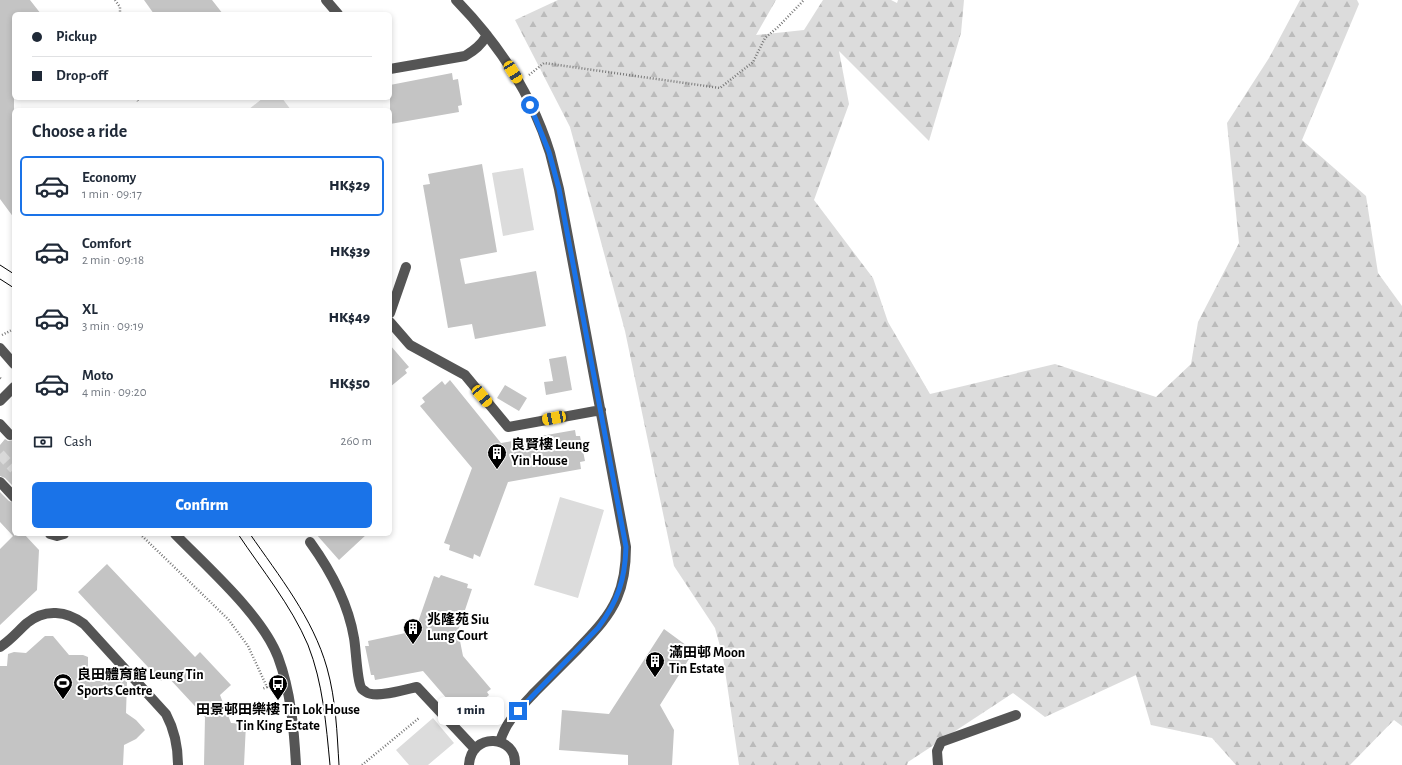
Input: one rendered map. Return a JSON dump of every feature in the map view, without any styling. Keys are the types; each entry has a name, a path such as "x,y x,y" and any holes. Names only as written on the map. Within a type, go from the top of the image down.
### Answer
{"street":[{"path":"326,0 336,12"},
{"path":"456,0 487,35 519,83 536,117 549,152 559,189 626,547 626,564 623,582 612,608 598,628 528,699 508,722 500,742"},
{"path":"392,69 464,56 474,51 487,35"},
{"path":"392,307 406,267"},
{"path":"392,324 410,345 464,375 508,427 601,410"},
{"path":"0,348 12,362"},
{"path":"0,401 12,392"},
{"path":"0,424 10,435"},
{"path":"0,482 12,495"},
{"path":"177,536 244,606 269,640 278,656 289,695 296,765"},
{"path":"310,542 333,577 342,597 354,637 358,680 361,688 368,694 377,695 417,687 475,748"},
{"path":"0,647 10,640 27,623 41,614 67,614 76,618 84,624 166,714 175,732 177,740 178,765"},
{"path":"938,765 937,751 941,742 1016,715"},
{"path":"468,765 469,759 475,748 484,742 492,740 508,746 512,752 515,765"}],"path":[{"path":"115,0 120,7 120,12"},
{"path":"519,83 544,63 720,88 753,62 765,38 804,0"},
{"path":"0,336 12,329"},
{"path":"142,536 228,619 248,646 267,687 262,689"},
{"path":"362,765 419,718"}],"green space":[{"path":"558,0 776,0 756,35 804,30 823,0 891,0 897,3 898,0 964,0 961,33 929,141 839,51 849,104 814,200 873,278 888,322 930,394 1055,364 1156,397 1191,364 1198,322 1239,243 1227,123 1269,58 1300,0 1357,0 1359,4 1302,140 1366,196 1378,273 1402,306 1402,726 1394,720 1350,765 1236,765 1212,738 1151,725 1136,675 1045,717 1013,693 908,762 907,765 739,765 723,657 715,628 674,566 625,331 570,127 515,20"},
{"path":"260,100 284,100 290,108 250,108"},
{"path":"523,168 534,230 503,236 492,173"},
{"path":"560,497 604,510 578,598 534,585"},
{"path":"433,718 454,743 428,765 409,765 396,750"}],"building":[{"path":"0,0 30,0 39,12 12,12 12,100 14,100 14,108 12,108 12,215 0,199"},
{"path":"144,0 212,0 221,12 153,12"},
{"path":"452,73 453,80 458,79 462,105 458,106 459,112 392,124 392,108 390,108 390,100 392,100 392,85"},
{"path":"482,164 497,252 460,259 465,284 536,271 546,326 475,339 472,324 448,328 423,185 430,184 428,174"},
{"path":"392,347 409,367 405,370 407,373 392,385"},
{"path":"566,356 572,390 546,395 544,382 553,381 549,359"},
{"name":"良賢樓 Leung Yin House","path":"450,380 501,443 575,430 576,436 580,436 585,461 580,462 581,469 508,482 480,557 474,554 473,559 449,550 450,545 444,543 472,468 420,406 425,402 422,398 442,381 445,385"},
{"path":"505,385 527,398 519,411 497,398"},
{"path":"5,439 8,441 12,440 12,485 5,478 0,476 0,445"},
{"path":"0,492 12,502 12,535 0,522"},
{"path":"13,536 26,536 39,550 37,590 0,625 0,549"},
{"path":"318,536 365,536 339,560"},
{"path":"107,564 195,657 200,652 231,685 220,695 231,723 246,724 244,765 204,765 205,717 167,676 161,681 78,592"},
{"name":"兆隆苑 Siu Lung Court","path":"441,575 468,584 467,588 472,589 458,631 463,656 491,689 487,692 489,695 467,714 465,711 461,715 423,671 375,680 374,675 371,675 365,646 369,646 368,641 415,631 434,576 439,578"},
{"name":"滿田邨 Moon Tin Estate","path":"664,629 694,651 660,705 674,730 672,765 628,765 628,755 559,750 562,710 609,714"},
{"name":"良田體育館 Leung Tin Sports Centre","path":"45,636 53,636 69,655 83,655 88,657 88,669 117,671 127,682 126,713 136,720 145,730 136,739 124,745 123,765 0,765 0,666 7,666 8,654 14,652 26,653"}],"tunnel":[{"path":"0,454 12,467"}],"tram line":[{"path":"0,265 12,273"},
{"path":"0,279 12,287"},
{"path":"239,536 285,602 308,645 320,689 330,765"},
{"path":"251,536 294,598 321,650 330,680 336,716 339,765"}],"place":[{"name":"良賢樓 Leung Yin House","path":"497,470"},
{"name":"兆隆苑 Siu Lung Court","path":"413,645"},
{"name":"滿田邨 Moon Tin Estate","path":"655,678"},
{"name":"良田體育館 Leung Tin Sports Centre","path":"63,700"},
{"name":"田景邨田樂樓 Tin Lok House Tin King Estate","path":"278,701"}],"route":[{"path":"518,711 598,628 609,614 623,582 626,564 624,529 559,189 549,152 530,105"}]}
